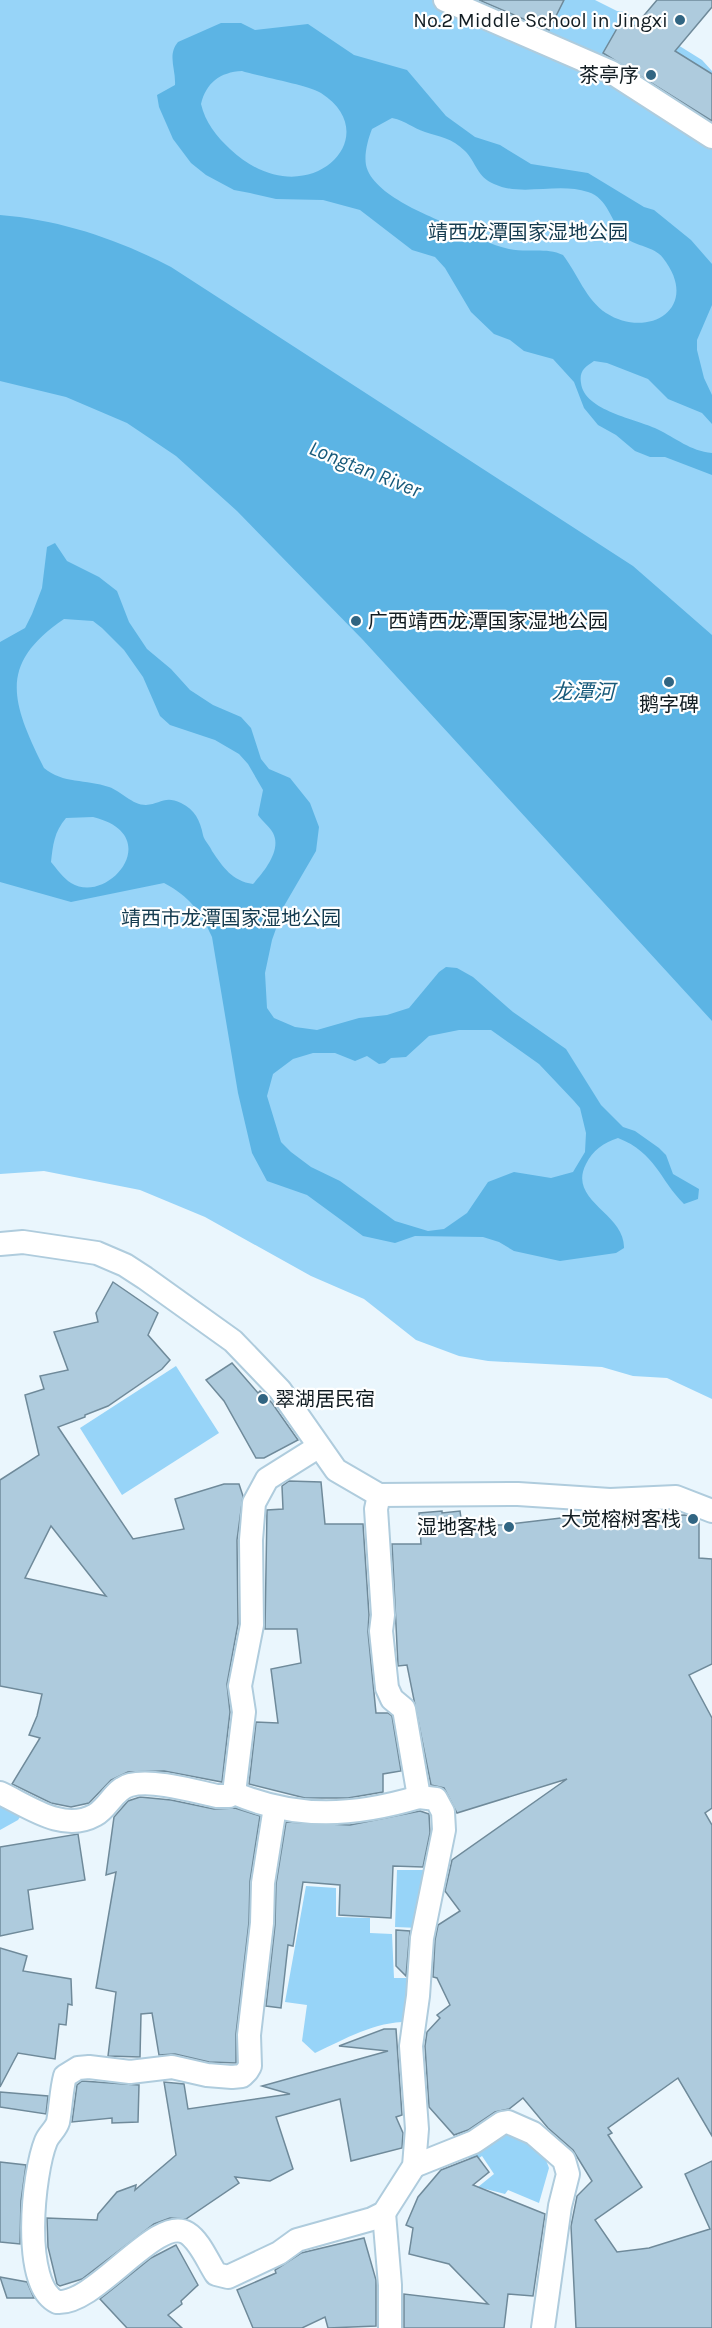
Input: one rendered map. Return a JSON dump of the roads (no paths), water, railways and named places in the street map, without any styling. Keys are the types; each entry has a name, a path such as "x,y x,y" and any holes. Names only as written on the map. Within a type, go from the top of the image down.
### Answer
{"street":[{"path":"445,0 610,72 712,137"},
{"path":"0,1244 22,1242 72,1248 98,1254 125,1265 233,1341 280,1390 336,1470 379,1495 518,1494 610,1500 676,1497 712,1510"},
{"path":"0,1793 37,1813 65,1820 95,1815 120,1789 137,1783 217,1796 229,1796 234,1792 244,1712 240,1686 252,1625 251,1540 254,1503 267,1479 318,1447"},
{"path":"379,1495 376,1509 380,1532 383,1615 381,1631 385,1678 393,1699 404,1709 419,1797"},
{"path":"234,1792 275,1807 338,1813 370,1810 419,1797 436,1799 440,1803 444,1830 422,1938 418,1996 411,2046 417,2129 414,2166 384,2213 372,2219 297,2240 279,2253 228,2277 216,2274 199,2245 185,2232 178,2230 168,2232 154,2241 73,2299 63,2302 51,2299 40,2280 33,2222 35,2183 46,2140 57,2125 63,2084 70,2071 89,2067 130,2072 172,2067 207,2075 232,2077 242,2076 250,2066 249,2035 256,1957 262,1923 262,1894 275,1807"},
{"path":"414,2166 474,2142 502,2123 508,2122 533,2133 564,2160 568,2174 560,2206 543,2328"},
{"path":"384,2213 390,2285 390,2328"}],"water":[{"path":"221,23 241,23 255,30 308,24 354,55 407,70 446,116 475,137 500,145 531,164 588,173 644,207 654,210 691,240 712,264 712,305 697,340 697,350 704,378 712,395 712,424 702,413 668,399 648,379 607,363 594,361 588,365 581,375 581,383 584,393 601,407 657,429 690,447 712,453 712,475 665,457 650,457 635,451 616,435 598,425 584,408 574,382 553,359 524,351 510,340 494,334 471,312 445,268 435,257 412,250 360,210 323,200 276,199 234,190 206,175 191,163 173,139 159,107 157,95 175,85 172,57 178,42","holes":["242,71 315,90 340,111 346,130 342,149 330,164 310,174 286,176 258,169 230,149 212,129 201,104 206,90 215,80 221,76","392,118 455,143 469,155 484,177 494,184 505,188 528,190 576,189 595,195 605,205 628,240 654,251 663,258 673,276 676,291 673,304 665,314 653,321 638,323 622,320 599,308 587,294 563,255 550,251 516,250 496,245 419,212 391,195 371,176 366,165 366,156 372,129"]},
{"name":"龙潭河","path":"0,215 45,221 88,232 171,267 633,566 712,635 712,1021 363,640 237,511 176,456 127,423 66,397 0,381"},
{"path":"55,543 67,561 99,577 117,591 129,622 147,649 171,669 190,690 213,705 241,717 251,728 261,759 269,769 290,778 310,803 319,827 316,851 284,906 272,940 265,973 267,1008 274,1018 295,1027 317,1030 359,1018 387,1015 409,1008 439,972 446,967 457,968 473,977 513,1012 566,1049 601,1105 623,1127 635,1131 659,1148 666,1155 673,1174 699,1189 698,1199 684,1204 641,1151 618,1138 613,1140 592,1155 582,1177 584,1188 590,1198 616,1225 622,1236 624,1248 616,1253 560,1261 514,1251 499,1242 483,1237 415,1236 395,1243 363,1236 307,1195 267,1181 252,1153 238,1093 212,937 203,920 187,899 164,883 71,902 0,882 0,642 25,628 32,614 42,588 47,547","holes":["64,619 93,621 102,628 124,650 143,677 160,716 170,725 215,740 239,754 248,764 263,790 258,815 272,831 275,840 274,853 253,884 239,880 224,868 205,839 196,816 181,803 167,800 141,804 109,787 59,777 44,768 23,721 18,702 17,684 20,667 29,651 43,635","93,817 115,826 126,838 128,852 124,865 114,877 100,885 86,888 68,881 51,862 53,844 66,818","459,1030 491,1030 539,1064 580,1108 586,1133 585,1152 573,1172 551,1178 514,1172 488,1182 467,1213 444,1229 428,1231 395,1221 340,1181 311,1167 281,1142 267,1096 273,1074 293,1059 313,1053 335,1053 355,1061 367,1056 379,1064 385,1063 391,1058 406,1057 429,1036"]}],"place":[{"name":"No.2 Middle School in Jingxi","path":"680,20"},
{"name":"茶亭序","path":"651,75"},
{"name":"广西靖西龙潭国家湿地公园","path":"356,621"},
{"name":"鹅字碑","path":"669,682"},
{"name":"翠湖居民宿","path":"263,1399"},
{"name":"大觉榕树客栈","path":"693,1519"},
{"name":"湿地客栈","path":"509,1527"}],"park label":[{"name":"靖西龙潭国家湿地公园","path":"528,232"},
{"name":"靖西市龙潭国家湿地公园","path":"231,918"}],"water label":[{"name":"Longtan River","path":"365,469"}]}
